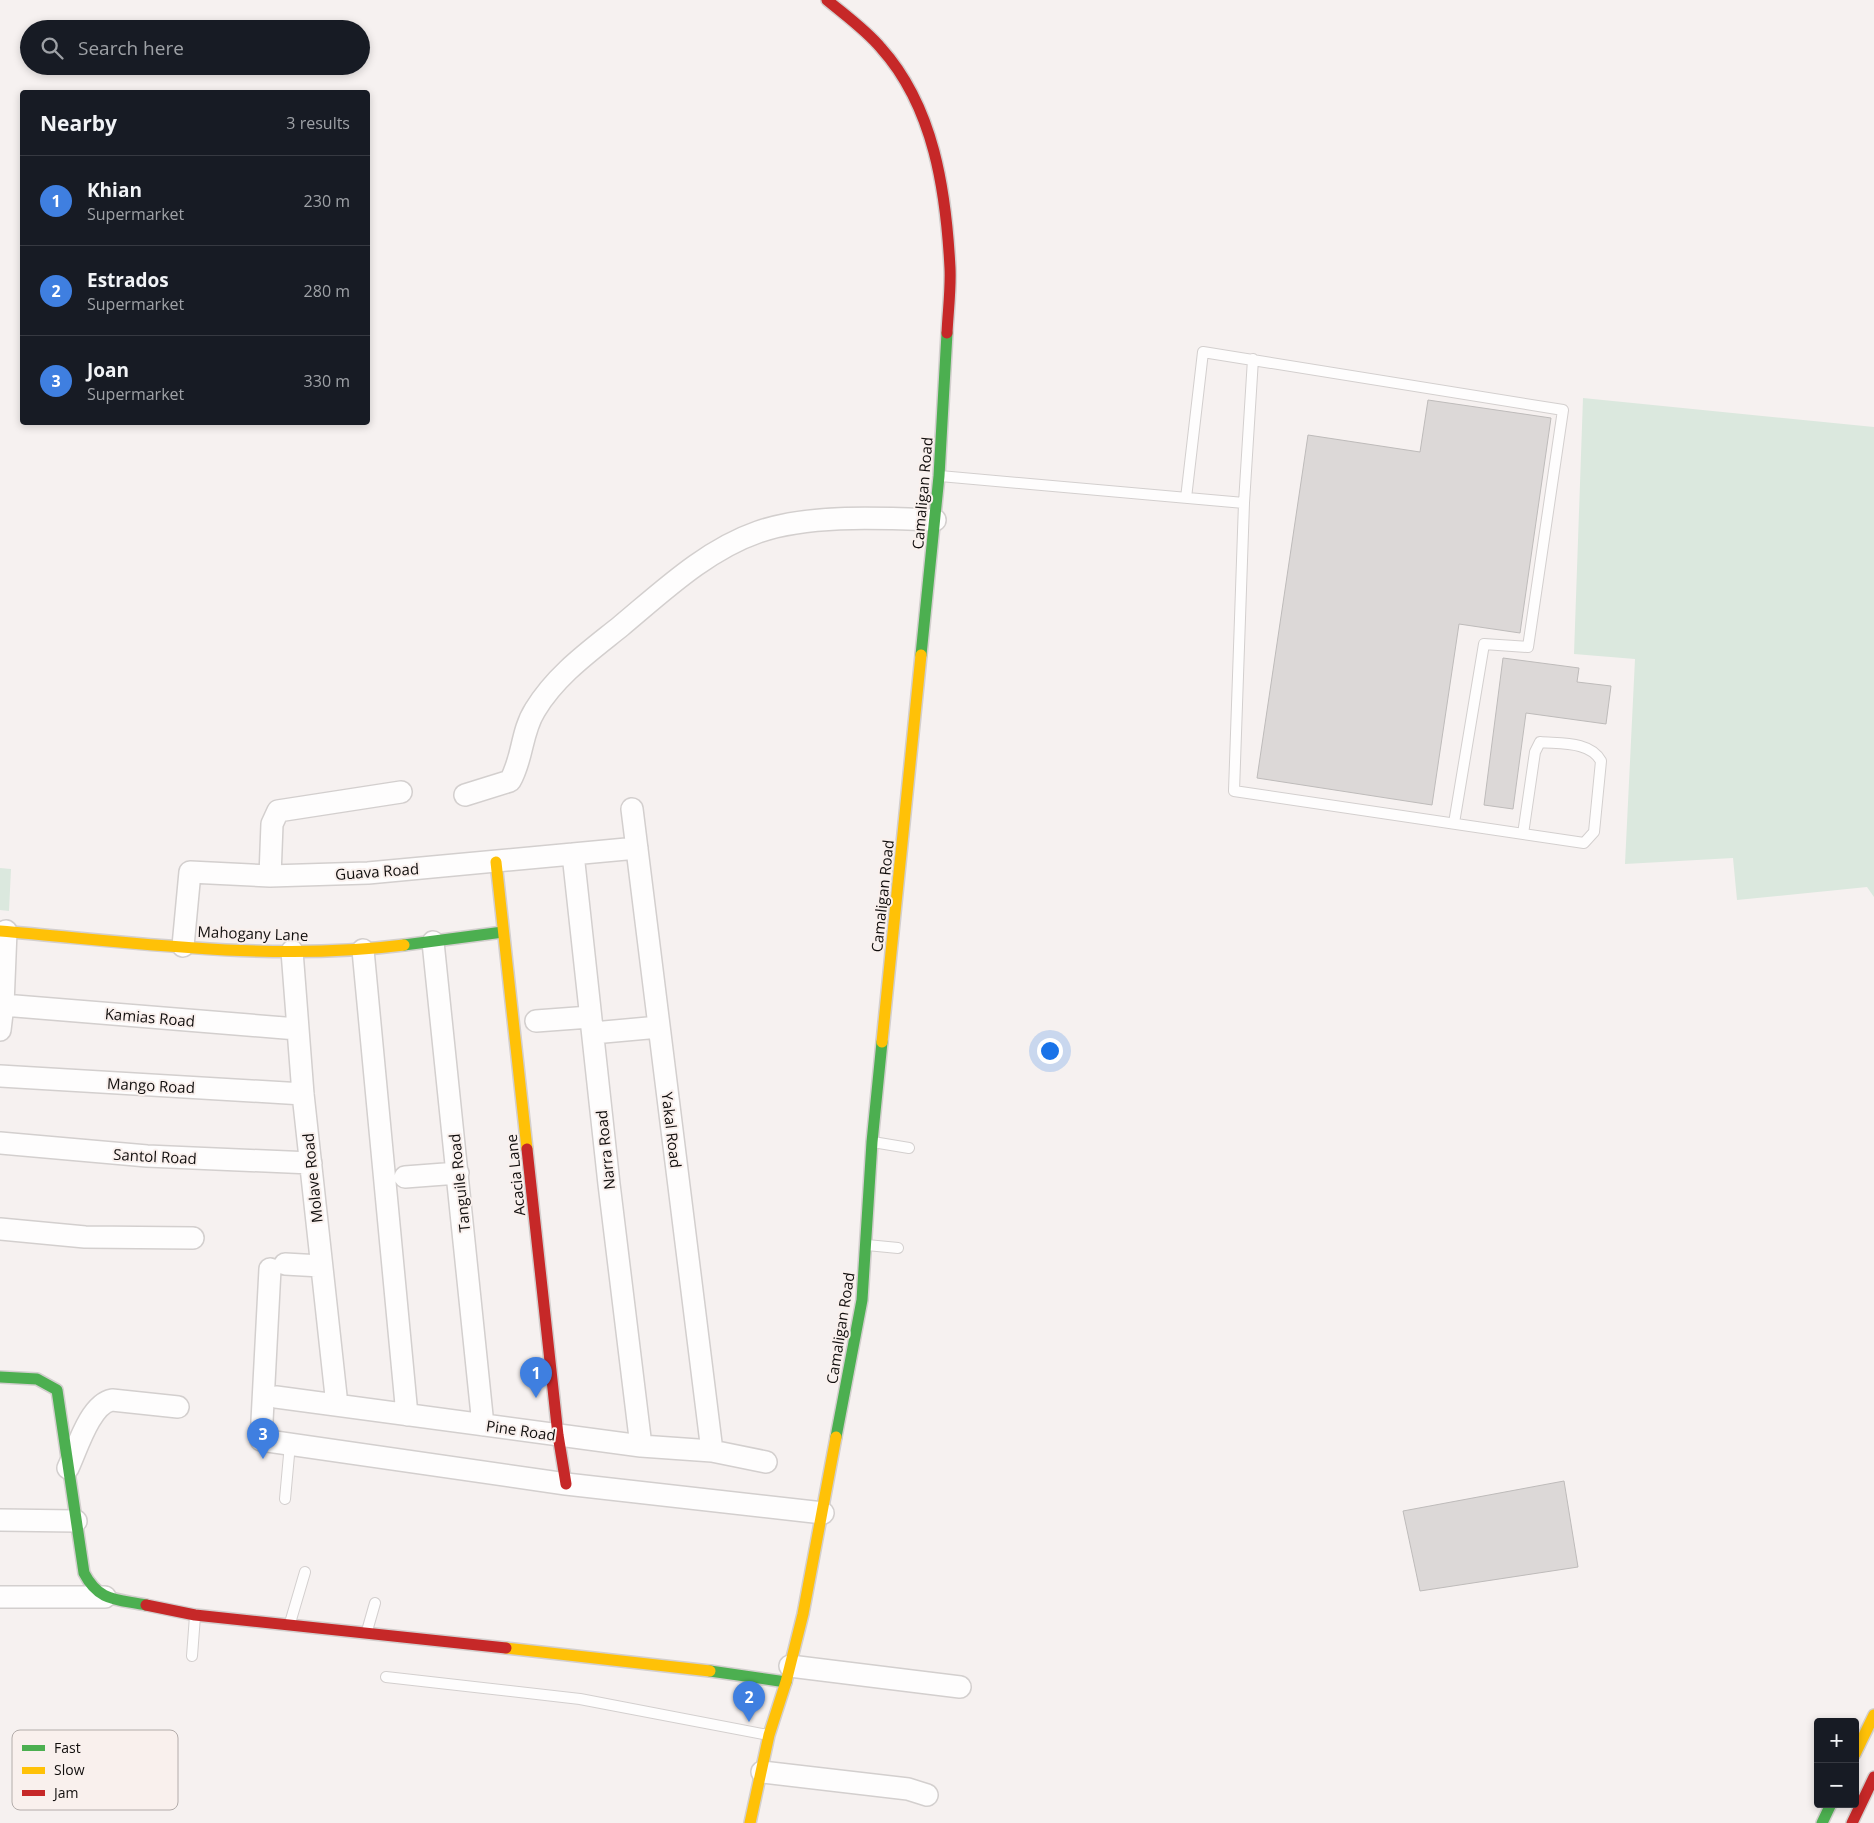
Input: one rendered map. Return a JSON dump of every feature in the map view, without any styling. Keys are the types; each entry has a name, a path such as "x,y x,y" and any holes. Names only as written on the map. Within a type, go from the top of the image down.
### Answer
{"main road":[{"name":"Camaligan Road","path":"750,1823 769,1735 788,1674 823,1513 862,1300 872,1142 939,476 950,269 940,179 929,130 911,88 881,47 827,0"},
{"name":"Acacia Lane","path":"496,862 558,1435 566,1484"},
{"name":"Mahogany Lane","path":"3,931 183,946 292,951 364,950 504,932"},
{"path":"0,1377 32,1377 49,1382 57,1390 84,1572 91,1587 105,1597 195,1615 663,1665 788,1674"},
{"path":"1859,1746 1874,1715"},
{"path":"1852,1823 1874,1777"},
{"path":"1822,1823 1829,1808"}],"street":[{"path":"465,795 510,781 516,772 525,729 536,709 562,674 687,572 720,550 758,532 793,524 871,518 935,520"},
{"path":"270,876 272,824 278,811 402,792"},
{"name":"Yakal Road","path":"632,809 712,1451"},
{"name":"Guava Road","path":"183,946 190,872 270,876 368,873 637,848"},
{"name":"Narra Road","path":"573,854 591,1025 641,1446"},
{"path":"0,1030 3,1005 3,931"},
{"name":"Tanguile Road","path":"433,942 483,1425"},
{"path":"364,950 407,1415"},
{"name":"Molave Road","path":"292,951 303,1094 337,1405"},
{"name":"Kamias Road","path":"3,1005 297,1029"},
{"path":"536,1021 659,1027"},
{"name":"Mango Road","path":"0,1076 303,1094"},
{"name":"Santol Road","path":"0,1143 147,1156 311,1163"},
{"path":"405,1177 458,1173"},
{"path":"0,1229 85,1237 193,1238"},
{"path":"321,1266 278,1266 261,1440 566,1484 823,1513"},
{"name":"Pine Road","path":"276,1397 641,1446 712,1451 766,1462"},
{"path":"68,1468 94,1411 104,1402 112,1400 178,1407"},
{"path":"0,1520 76,1521"},
{"path":"0,1598 105,1597"},
{"path":"788,1674 960,1687"},
{"path":"762,1772 908,1789 927,1795"}],"lane":[{"path":"1186,498 1203,352 1563,410 1528,647 1484,644 1454,823"},
{"path":"1253,359 1244,503 1234,792 1584,843 1594,832 1601,761 1596,752 1588,747 1540,742 1535,752 1524,834"},
{"path":"939,476 1244,503"},
{"path":"872,1142 909,1148"},
{"path":"866,1245 898,1248"},
{"path":"286,1498 290,1444"},
{"path":"290,1624 304,1572"},
{"path":"367,1632 376,1603"},
{"path":"192,1656 195,1615"},
{"path":"386,1677 580,1699 769,1735"}],"shaded area":[{"path":"1583,398 1874,427 1874,897 1867,887 1737,900 1733,858 1625,864 1635,659 1574,654"},
{"path":"0,868 11,869 9,911 0,910"}],"building":[{"path":"1428,400 1551,418 1520,633 1459,624 1432,805 1257,778 1308,435 1420,452"},
{"path":"1503,658 1579,668 1577,682 1611,686 1606,724 1526,713 1513,809 1484,805"},
{"path":"1564,1481 1578,1567 1420,1591 1403,1511"}],"traffic: fast":[{"path":"921,655 939,476 947,333"},
{"path":"404,945 503,932"},
{"path":"836,1437 862,1300 872,1142 882,1042"},
{"path":"0,1377 37,1379 57,1390 84,1573 96,1589 110,1598 146,1605"},
{"path":"710,1671 786,1682"},
{"path":"1822,1823 1829,1808"}],"traffic: slow":[{"path":"882,1042 921,655"},
{"path":"496,862 527,1149"},
{"path":"0,931 151,945 253,951 354,950 404,945"},
{"path":"750,1823 769,1735 786,1682 803,1614 836,1437"},
{"path":"506,1648 710,1671"},
{"path":"1859,1746 1874,1715"}],"traffic: jam":[{"path":"827,0 862,29 881,48 899,71 914,96 925,123 934,151 945,209 950,276 947,333"},
{"path":"527,1149 558,1435 566,1484"},
{"path":"146,1605 195,1615 506,1648"},
{"path":"1852,1823 1874,1777"}],"place":[{"name":"Khian","path":"536,1398"},
{"name":"Joan","path":"263,1459"},
{"name":"Estrados","path":"749,1722"}]}
